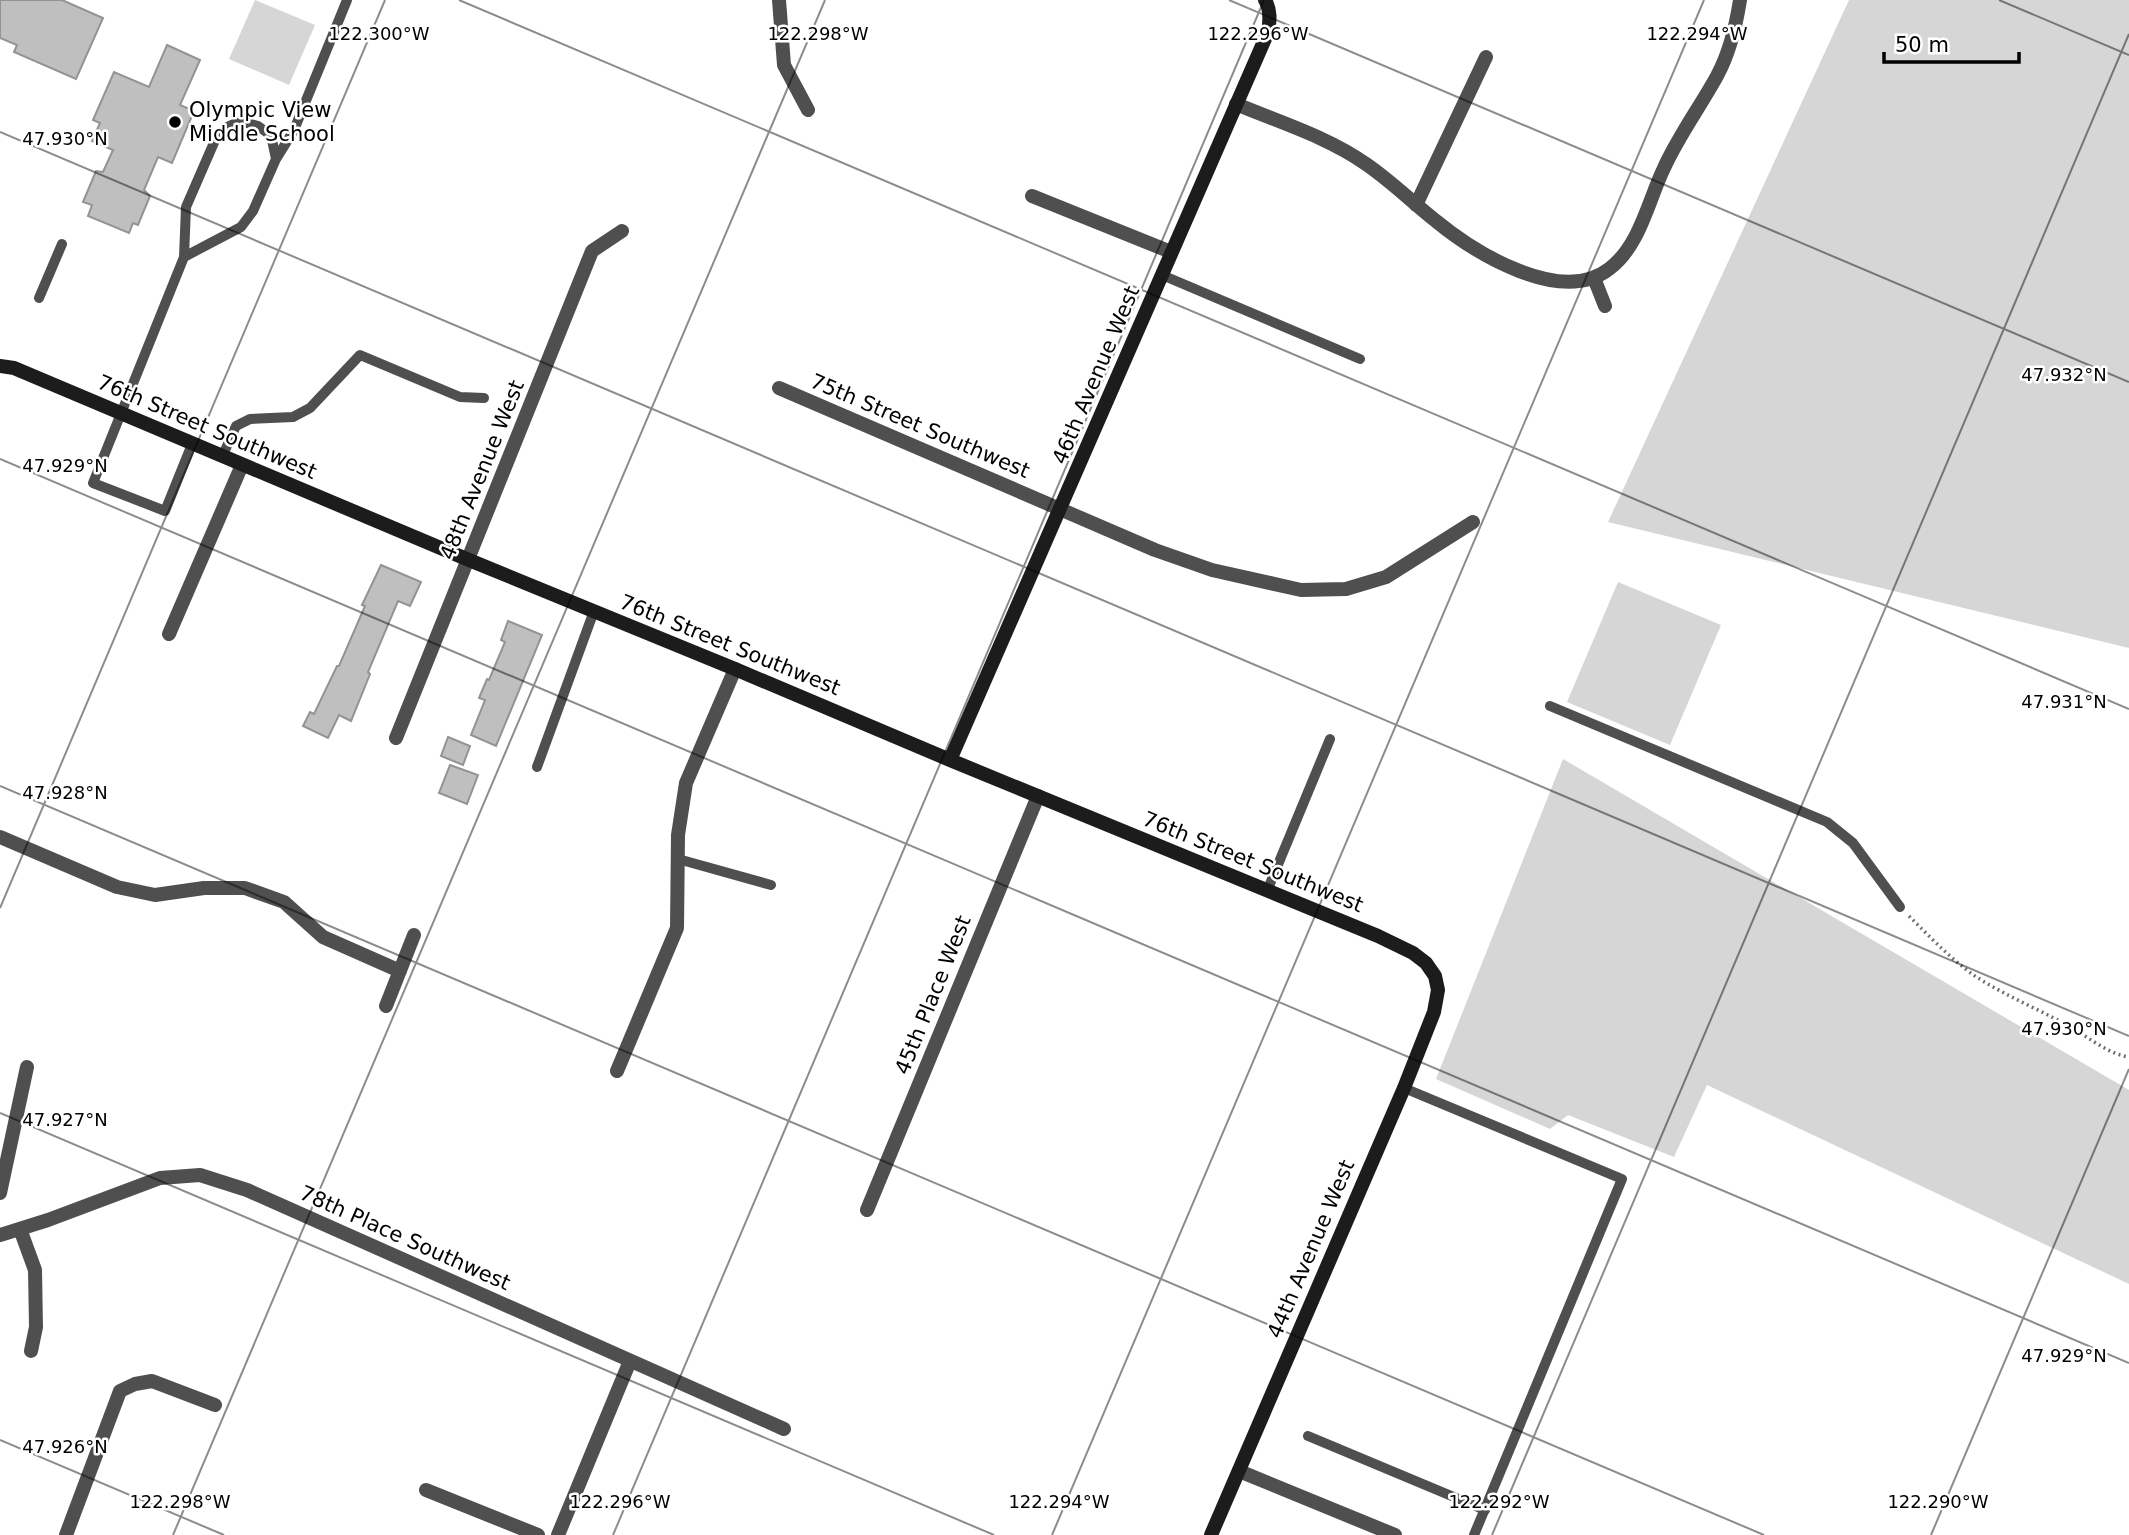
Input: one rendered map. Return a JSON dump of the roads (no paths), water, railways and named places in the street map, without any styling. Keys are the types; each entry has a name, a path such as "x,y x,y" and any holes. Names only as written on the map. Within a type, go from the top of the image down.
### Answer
{"street":[{"path":"779,0 784,65 808,110"},
{"path":"1236,104 1344,150 1367,164 1464,242 1490,257 1544,279 1577,282 1594,278 1608,270 1630,247 1675,144 1731,44 1740,0"},
{"name":"46th Avenue West","path":"950,760 1062,509 1268,32 1268,2"},
{"path":"1416,205 1486,57"},
{"path":"1032,197 1171,252"},
{"name":"48th Avenue West","path":"396,738 592,251 622,231"},
{"path":"1594,278 1605,306"},
{"name":"76th Street Southwest","path":"0,366 14,368 469,560 1378,936 1404,948 1426,963 1434,976"},
{"name":"75th Street Southwest","path":"779,388 1155,550 1213,570 1301,590 1346,589 1386,578 1473,522"},
{"path":"169,634 242,465"},
{"path":"617,1071 677,928 678,835 687,783 735,669"},
{"name":"45th Place West","path":"867,1210 1038,796"},
{"path":"0,837 117,887 155,895 204,888 245,888 284,902 323,937 400,971"},
{"path":"386,1006 414,935"},
{"name":"44th Avenue West","path":"1212,1535 1404,1088 1434,1012 1438,990 1434,976"},
{"path":"0,1193 27,1067"},
{"name":"78th Place Southwest","path":"0,1235 160,1178 200,1175 247,1191 784,1429"},
{"path":"20,1229 35,1269 36,1327 31,1351"},
{"path":"558,1535 630,1361"},
{"path":"66,1535 120,1391 135,1384 152,1381 215,1405"},
{"path":"1239,1471 1395,1535"},
{"path":"426,1490 538,1535"}],"lane":[{"path":"184,257 241,227 253,211 276,159 294,130 347,0"},
{"path":"192,444 165,511 93,483 184,257 186,207 216,138 236,123 258,126 269,134 276,159"},
{"path":"39,298 62,244"},
{"path":"1162,275 1360,359"},
{"path":"222,457 236,426 250,418 293,417 310,408 360,355 460,397 484,398"},
{"path":"537,767 594,611"},
{"path":"1550,706 1827,822 1853,843 1899,907"},
{"path":"1267,891 1331,739"},
{"path":"678,859 771,885"},
{"path":"1404,1088 1622,1179 1474,1535"},
{"path":"1308,1436 1485,1510"}],"place":[{"name":"Olympic View Middle School","path":"175,122"}]}
